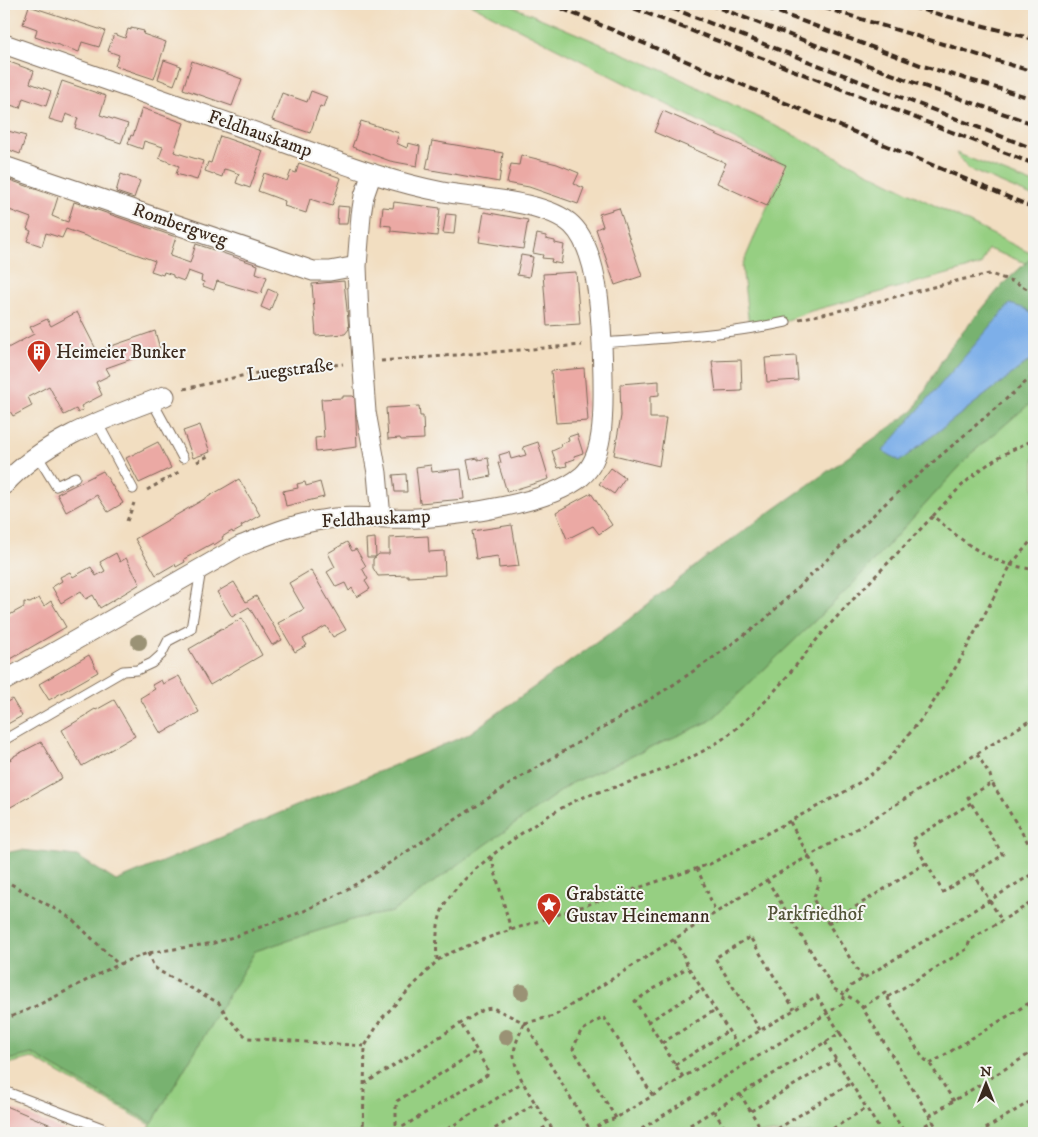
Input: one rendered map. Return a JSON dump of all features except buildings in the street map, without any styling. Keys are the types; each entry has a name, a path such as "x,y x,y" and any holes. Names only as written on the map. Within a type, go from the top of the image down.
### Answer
{"street":[{"name":"Feldhauskamp","path":"4,44 372,173 418,187 546,210 564,218 574,227 589,254 598,298 602,343 603,398 600,439 592,465 583,476 568,486 533,500 473,512 419,518 359,516 320,520 276,532 240,546 4,681"},
{"name":"Rombergweg","path":"4,166 313,270 330,271 358,266"},
{"path":"372,173 364,196 361,215 358,266 366,412 377,473 381,518"},
{"path":"4,485 17,470 64,438 97,422 159,398"}],"lane":[{"path":"602,343 694,336 757,328 786,322"},
{"path":"159,398 183,458"},
{"path":"97,422 137,491"},
{"path":"38,455 56,486 74,477"},
{"path":"4,740 123,671 136,670 152,663 161,655 168,641 191,629 202,567"},
{"path":"4,1091 102,1128 106,1133"}],"path":[{"path":"786,322 990,274 1015,282 1034,293"},
{"name":"Luegstraße","path":"159,398 218,380 250,374 362,362 602,343"},
{"path":"4,1020 32,1009 118,964 148,953 214,943 236,936 304,911 339,894 371,875 516,780 670,687 762,622 888,500 1034,374"},
{"path":"437,961 438,926 443,906 459,885 491,857 526,830 564,806 596,792 655,773 713,747 760,707 825,630 973,474 995,459 1034,440"},
{"path":"192,465 208,456"},
{"path":"137,491 184,469"},
{"path":"127,521 137,498"},
{"path":"933,516 972,547 1011,565 1034,570"},
{"path":"363,1133 365,1046 382,1018 437,961 445,955 487,938 710,864 790,822 868,777 888,760 926,712 946,683 1011,565 1034,537"},
{"path":"525,1023 554,1016 767,880 1034,718"},
{"path":"976,754 1030,846 1033,846"},
{"path":"971,803 912,840 943,892 1003,855 968,797 992,783"},
{"path":"790,822 821,879 813,899 863,979"},
{"path":"491,857 511,930"},
{"path":"828,924 926,863"},
{"path":"697,868 716,912"},
{"path":"973,873 1002,921"},
{"path":"634,1133 828,1014 842,1004 845,994 851,986 1034,873"},
{"path":"4,880 71,918 118,964"},
{"path":"767,880 834,989 855,1000 862,1007 940,1133"},
{"path":"888,997 967,949 970,940 1034,901"},
{"path":"760,1030 715,958 750,937 794,1009"},
{"path":"674,940 688,967 737,1044"},
{"path":"148,953 154,967 161,972 219,1003 228,1018 247,1038 365,1046"},
{"path":"683,1077 635,1001 688,967"},
{"path":"648,1022 702,989"},
{"path":"862,1007 886,994 922,1057 930,1064 954,1101"},
{"path":"363,1084 484,1009 493,1008 525,1023 591,1132 604,1122 616,1118 816,996 905,1133"},
{"path":"930,1064 1034,1000"},
{"path":"662,1044 715,1010"},
{"path":"616,1118 573,1049 581,1031 604,1017 652,1096"},
{"path":"525,1023 514,1053 517,1069 555,1133"},
{"path":"396,1132 487,1075 488,1071 461,1024"},
{"path":"675,1065 728,1031"},
{"path":"677,1133 840,1033"},
{"path":"826,1042 882,1133"},
{"path":"396,1132 397,1101 477,1051"},
{"path":"929,1116 1034,1051"},
{"path":"751,1111 836,1060"},
{"path":"440,1133 523,1082"},
{"path":"770,1133 851,1084"},
{"path":"740,1094 764,1133"},
{"path":"979,1133 1034,1099"},
{"path":"488,1133 536,1103"},
{"path":"826,1133 866,1108"},
{"path":"714,1111 728,1133"},
{"path":"911,1133 933,1121"},
{"path":"535,1133 549,1124"},
{"path":"711,1133 723,1126"}],"green space":[{"path":"470,4 507,4 669,73 1034,255 1026,263 988,249 981,265 811,311 785,321 749,325 742,266 785,165"},
{"path":"956,153 1034,184 1034,197 968,169"},
{"path":"1034,255 1034,317 1026,309 901,460 1034,357 1034,400 973,452 847,590 710,721 572,783 392,912 358,918 255,951 152,1123 32,1054 4,1061 4,853 21,850 77,856 116,881 467,735 628,620 704,559 914,410 947,351 1002,285"},
{"name":"Parkfriedhof","path":"1034,400 1034,1133 146,1133 151,1125 32,1058 4,1065 4,1061 32,1054 152,1123 255,951 358,918 392,912 572,783 710,721 847,590 973,452"}],"water":[{"path":"1010,304 1026,309 1034,317 1034,357 900,461 883,451"}],"railway":[{"path":"551,4 1034,208"},
{"path":"623,4 1034,164"},
{"path":"661,4 1034,149"},
{"path":"709,4 912,82 1034,124"},
{"path":"756,4 923,66 1034,99"},
{"path":"812,4 1034,72"},
{"path":"900,4 1034,39"}],"place":[{"name":"Heimeier Bunker","path":"39,373"},
{"name":"Grabstätte Gustav Heinemann","path":"549,926"}]}
